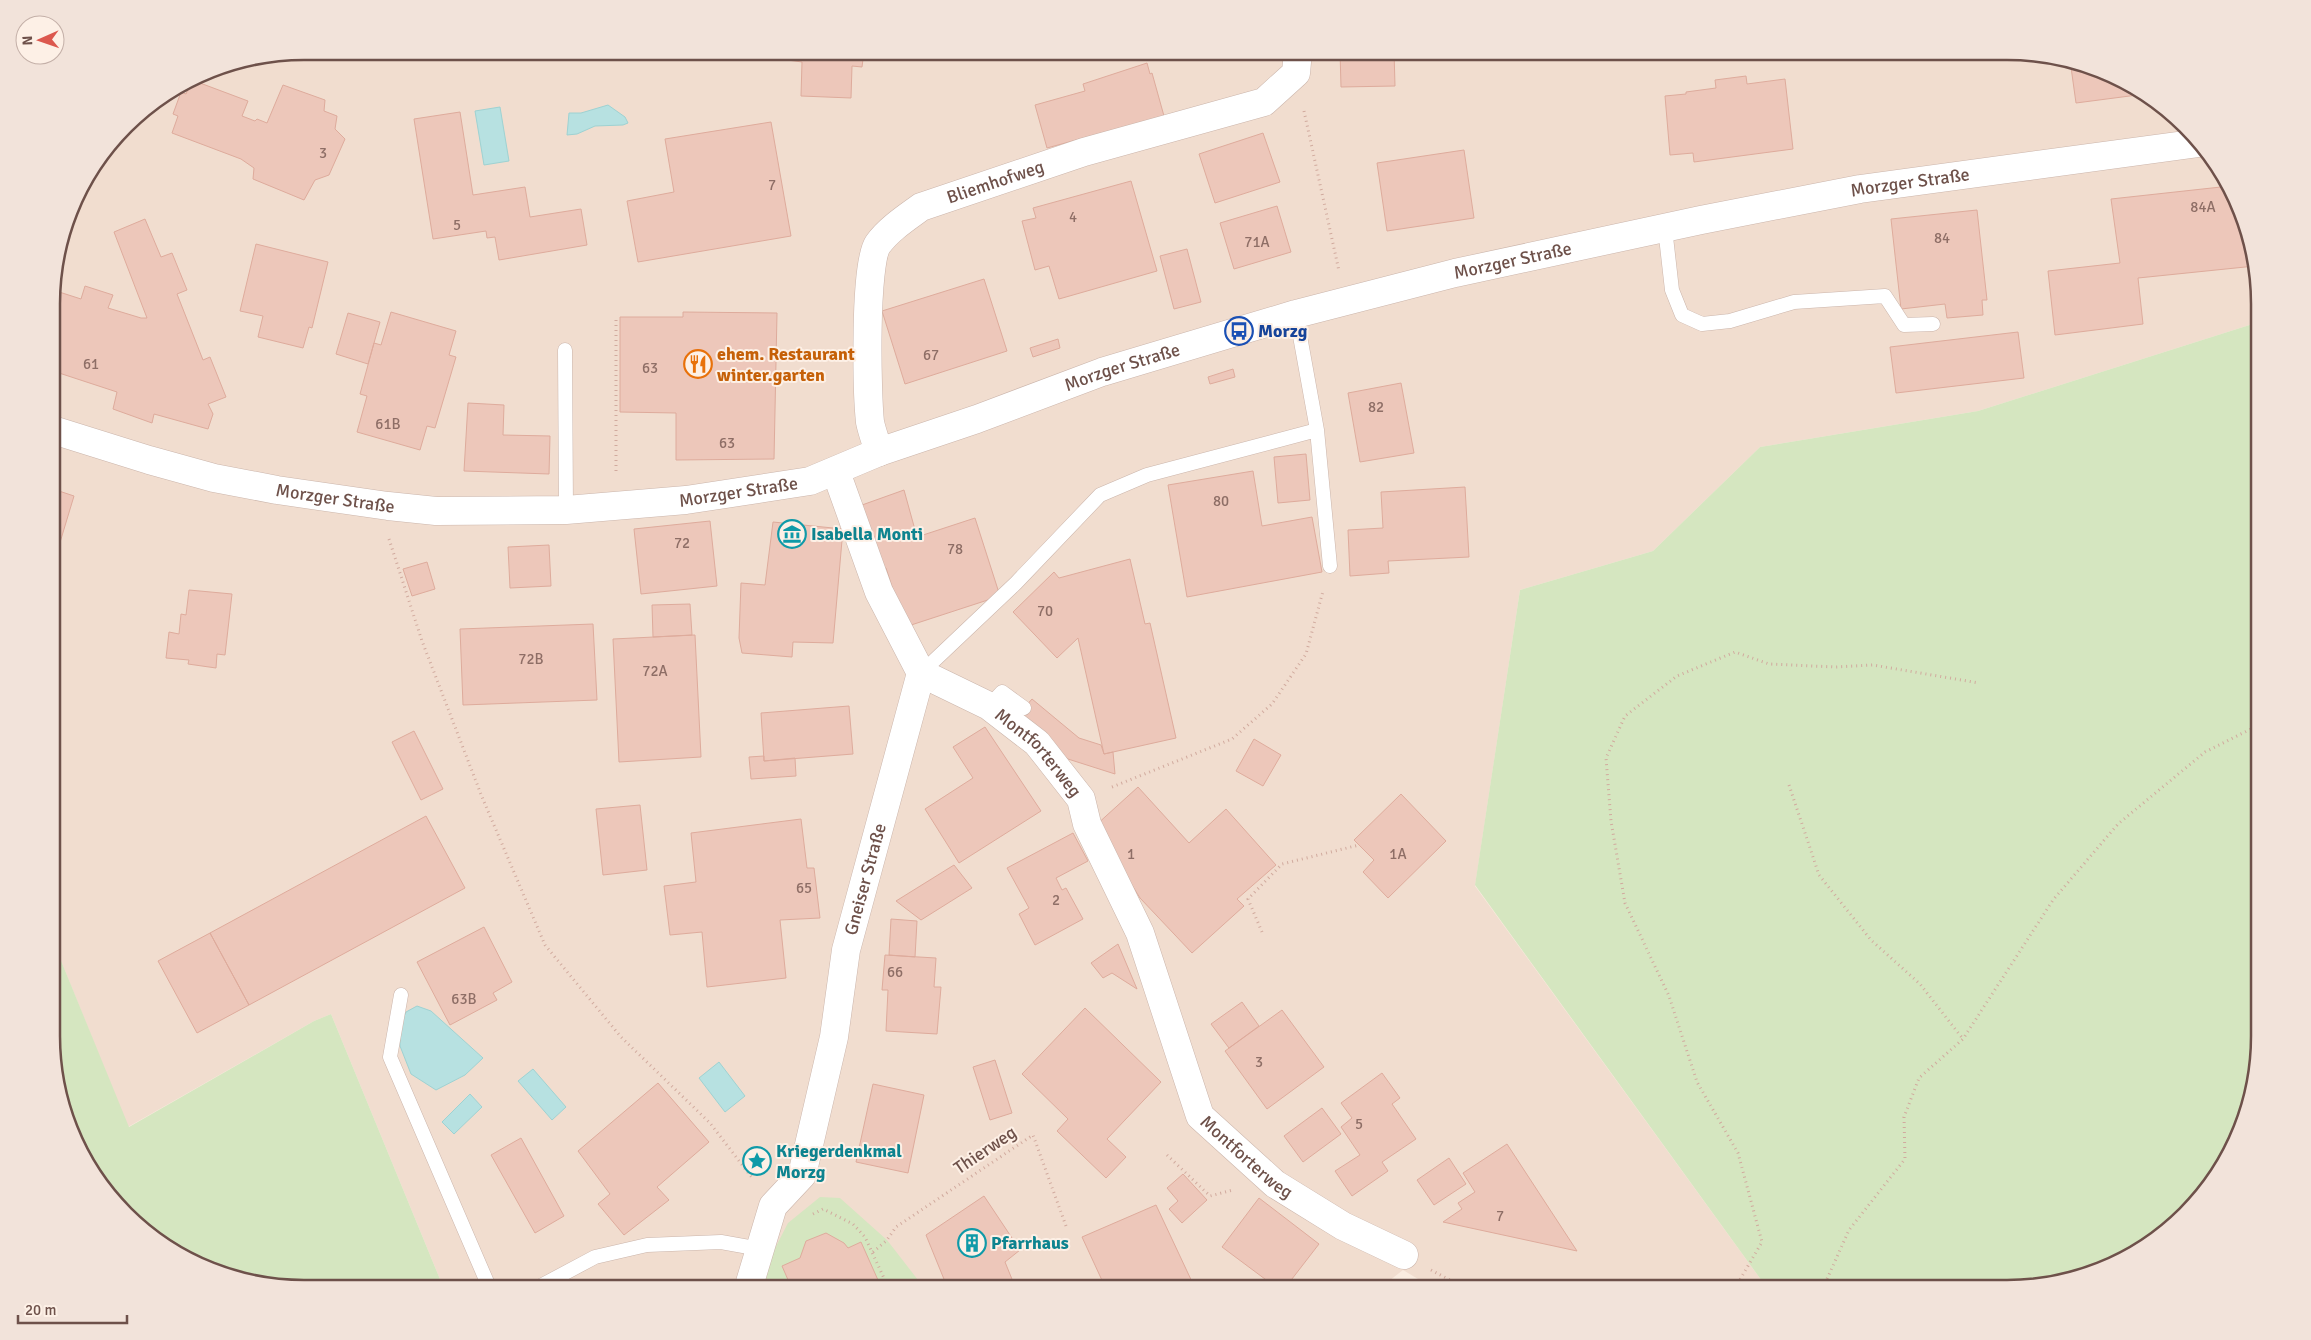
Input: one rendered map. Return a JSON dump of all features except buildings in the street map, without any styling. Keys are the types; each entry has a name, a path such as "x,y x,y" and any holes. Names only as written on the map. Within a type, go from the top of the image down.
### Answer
{"street":[{"name":"Bliemhofweg","path":"879,452 870,424 870,271 876,245 898,224 921,207 1075,155 1264,102 1297,62"},
{"name":"Morzger Straße","path":"60,432 214,478 277,490 436,511 617,508 729,494 810,481 836,472 879,452 977,419 1102,372 1296,314 1455,273 1860,189 2191,144"},
{"path":"836,472 879,592 921,673"},
{"name":"Montforterweg","path":"921,673 989,706 1037,743 1081,799 1087,824 1140,933 1200,1116 1275,1184 1343,1226 1404,1255"},
{"name":"Gneiser Straße","path":"751,1280 773,1206 802,1174 834,1037 846,950 921,673"}],"lane":[{"path":"1665,228 1672,290 1682,315 1702,324 1730,321 1794,302 1885,296 1904,325 1933,324"},
{"path":"1296,314 1317,430 1330,566"},
{"path":"565,350 566,510"},
{"path":"921,673 1016,583 1100,495 1147,475 1317,430"},
{"path":"989,706 1002,692 1024,708"},
{"path":"401,995 390,1057 486,1280"},
{"path":"552,1280 596,1257 647,1245 721,1242 760,1249"}],"path":[{"path":"1297,62 1340,278"},
{"path":"616,320 616,476"},
{"path":"394,551 422,641 482,797 545,945 621,1037 710,1122 773,1206"},
{"path":"1081,799 1232,739 1272,704 1306,654 1330,566"},
{"path":"1740,1280 1762,1242 1738,1152 1696,1082 1669,996 1625,903 1611,821 1606,758 1625,716 1677,676 1735,652 1769,664 1835,667 1872,665 1979,683"},
{"path":"1827,1280 1849,1230 1905,1158 1904,1117 1918,1078 1963,1039 2053,900 2118,824 2205,752 2251,729"},
{"path":"1789,785 1819,876 1871,940 1920,984 1963,1039"},
{"path":"1262,932 1248,899 1282,864 1359,844"},
{"name":"Thierweg","path":"873,1252 888,1240 896,1227 1033,1134 1066,1226"},
{"path":"1167,1155 1210,1196 1232,1189 1239,1195"},
{"path":"808,1217 823,1209 853,1224 865,1237 885,1280"},
{"path":"1404,1255 1451,1280"}],"shaded area":[{"path":"304,60 2007,60 2039,62 2070,68 2115,85 2143,101 2180,131 2201,155 2226,196 2243,241 2246,256 2249,272 2251,325 1978,411 1760,447 1653,551 1520,590 1475,886 1761,1280 1420,1280 1403,1270 1390,1280 440,1280 331,1014 314,1021 128,1127 60,958 60,304 62,272 68,241 85,196 110,155 131,131 155,110 196,85 241,68 272,62"}],"green space":[{"path":"2251,325 2251,1036 2249,1068 2243,1099 2226,1144 2210,1172 2180,1209 2143,1239 2115,1255 2085,1267 2039,1278 2007,1280 1761,1280 1475,885 1520,590 1653,551 1760,447 1978,411"},
{"path":"60,958 129,1127 314,1021 331,1014 440,1280 304,1280 272,1278 226,1267 196,1255 155,1230 131,1209 110,1185 85,1144 68,1099 62,1068"},
{"path":"820,1197 840,1198 887,1240 918,1280 766,1280 771,1256 788,1223"}],"water":[{"path":"608,105 625,117 628,123 623,125 595,126 577,134 567,135 569,113 581,113"},
{"path":"500,107 509,161 484,165 475,111"},
{"path":"417,1006 431,1011 483,1058 465,1075 436,1090 411,1074 400,1046 400,1026 406,1012"},
{"path":"719,1062 745,1096 725,1112 699,1078"},
{"path":"533,1069 566,1107 552,1120 518,1081"},
{"path":"470,1094 482,1107 454,1134 442,1122"}],"place":[{"name":"Morzg","path":"1239,331"},
{"name":"ehem. Restaurant winter.garten","path":"698,364"},
{"name":"Isabella Monti","path":"792,534"},
{"name":"Kriegerdenkmal Morzg","path":"757,1161"},
{"name":"Pfarrhaus","path":"972,1243"}]}
